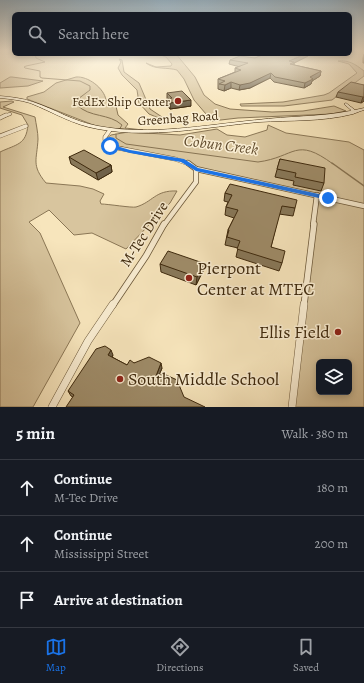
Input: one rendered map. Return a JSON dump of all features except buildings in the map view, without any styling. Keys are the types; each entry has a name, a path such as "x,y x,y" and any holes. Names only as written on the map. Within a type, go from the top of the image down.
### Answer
{"main road":[{"name":"Greenbag Road","path":"0,97 27,101 76,123 110,130 141,133 168,132 267,121 326,117 352,113 364,109"},
{"path":"346,104 353,110 352,113"},
{"name":"Greenbag Road","path":"267,121 326,121 364,114"}],"street":[{"path":"0,118 10,114"},
{"path":"0,136 26,126"},
{"path":"110,130 104,140 106,144 112,147 182,161 196,169 364,206"},
{"name":"M-Tec Drive","path":"52,407 88,340 146,256 161,229 196,182 196,169"},
{"path":"292,407 317,195"}],"shaded area":[{"path":"119,70 124,70 124,72 139,83 150,109 171,123 149,114 139,103 137,90 122,75"},
{"path":"177,70 189,70 195,77 204,95 215,104 230,109 272,112 303,111 334,106 346,111 331,114 238,118 212,121 194,100 184,79"},
{"path":"354,70 363,70 364,76 332,100 284,106 241,106 240,104 283,102 324,95 357,73"},
{"path":"10,77 43,81 28,86 0,88 0,83"},
{"path":"76,77 85,78 99,87 106,100 116,106 118,115 128,124 125,128 143,130 101,128 27,99 27,97 44,92 56,83"},
{"path":"0,102 14,102 3,107 35,117 38,139 36,162 38,171 46,183 80,186 93,189 104,194 100,201 101,204 130,207 142,205 164,192 177,191 170,203 126,249 92,233 74,235 49,210 29,222 40,233 80,323 33,407 0,407 0,152 20,143 25,137 28,125 22,115 0,108"},
{"path":"268,125 286,133 349,142 364,150 364,407 291,407 317,195 196,169 187,163 114,145 108,142 107,138 111,135 128,132 180,135 217,129 227,135 245,137 267,130"}],"waterway":[{"name":"Cobun Creek","path":"35,70 40,71 40,77 42,78 80,81 90,86 90,90 78,99 77,105 88,112 117,121 122,125 119,130"},
{"name":"Cobun Creek","path":"116,134 116,138 126,144 258,162 271,160 296,151 311,151 333,164"},
{"name":"Cobun Creek","path":"332,163 364,186"}],"place":[{"name":"FedEx Ship Center","path":"178,101"},
{"name":"Pierpont Center at MTEC","path":"189,278"},
{"name":"Ellis Field","path":"338,332"},
{"name":"South Middle School","path":"120,379"}],"route":[{"path":"110,146 182,161 196,169 328,198"}]}
